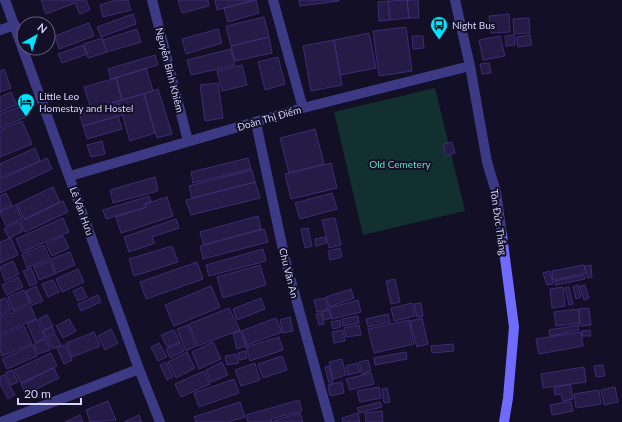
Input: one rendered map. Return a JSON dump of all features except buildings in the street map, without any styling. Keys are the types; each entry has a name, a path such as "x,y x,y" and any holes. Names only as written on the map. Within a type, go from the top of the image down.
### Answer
{"street":[{"name":"Lê Văn Hưu","path":"5,0 139,370 160,422"},
{"name":"Nguyễn Bỉnh Khiêm","path":"152,0 188,141"},
{"path":"273,0 303,108"},
{"name":"Tôn Đức Thắng","path":"455,0 470,66 487,162 496,192 514,327 508,398 504,422"},
{"path":"0,30 15,25"},
{"name":"Đoàn Thị Điểm","path":"70,176 303,108 470,66"},
{"name":"Chu Văn An","path":"256,122 285,259 330,422"},
{"path":"1,422 139,370"}],"green space":[{"name":"Old Cemetery","path":"435,88 465,211 363,235 334,112"}],"place":[{"name":"Night Bus","path":"439,40"},
{"name":"Little Leo Homestay and Hostel","path":"26,117"}]}
